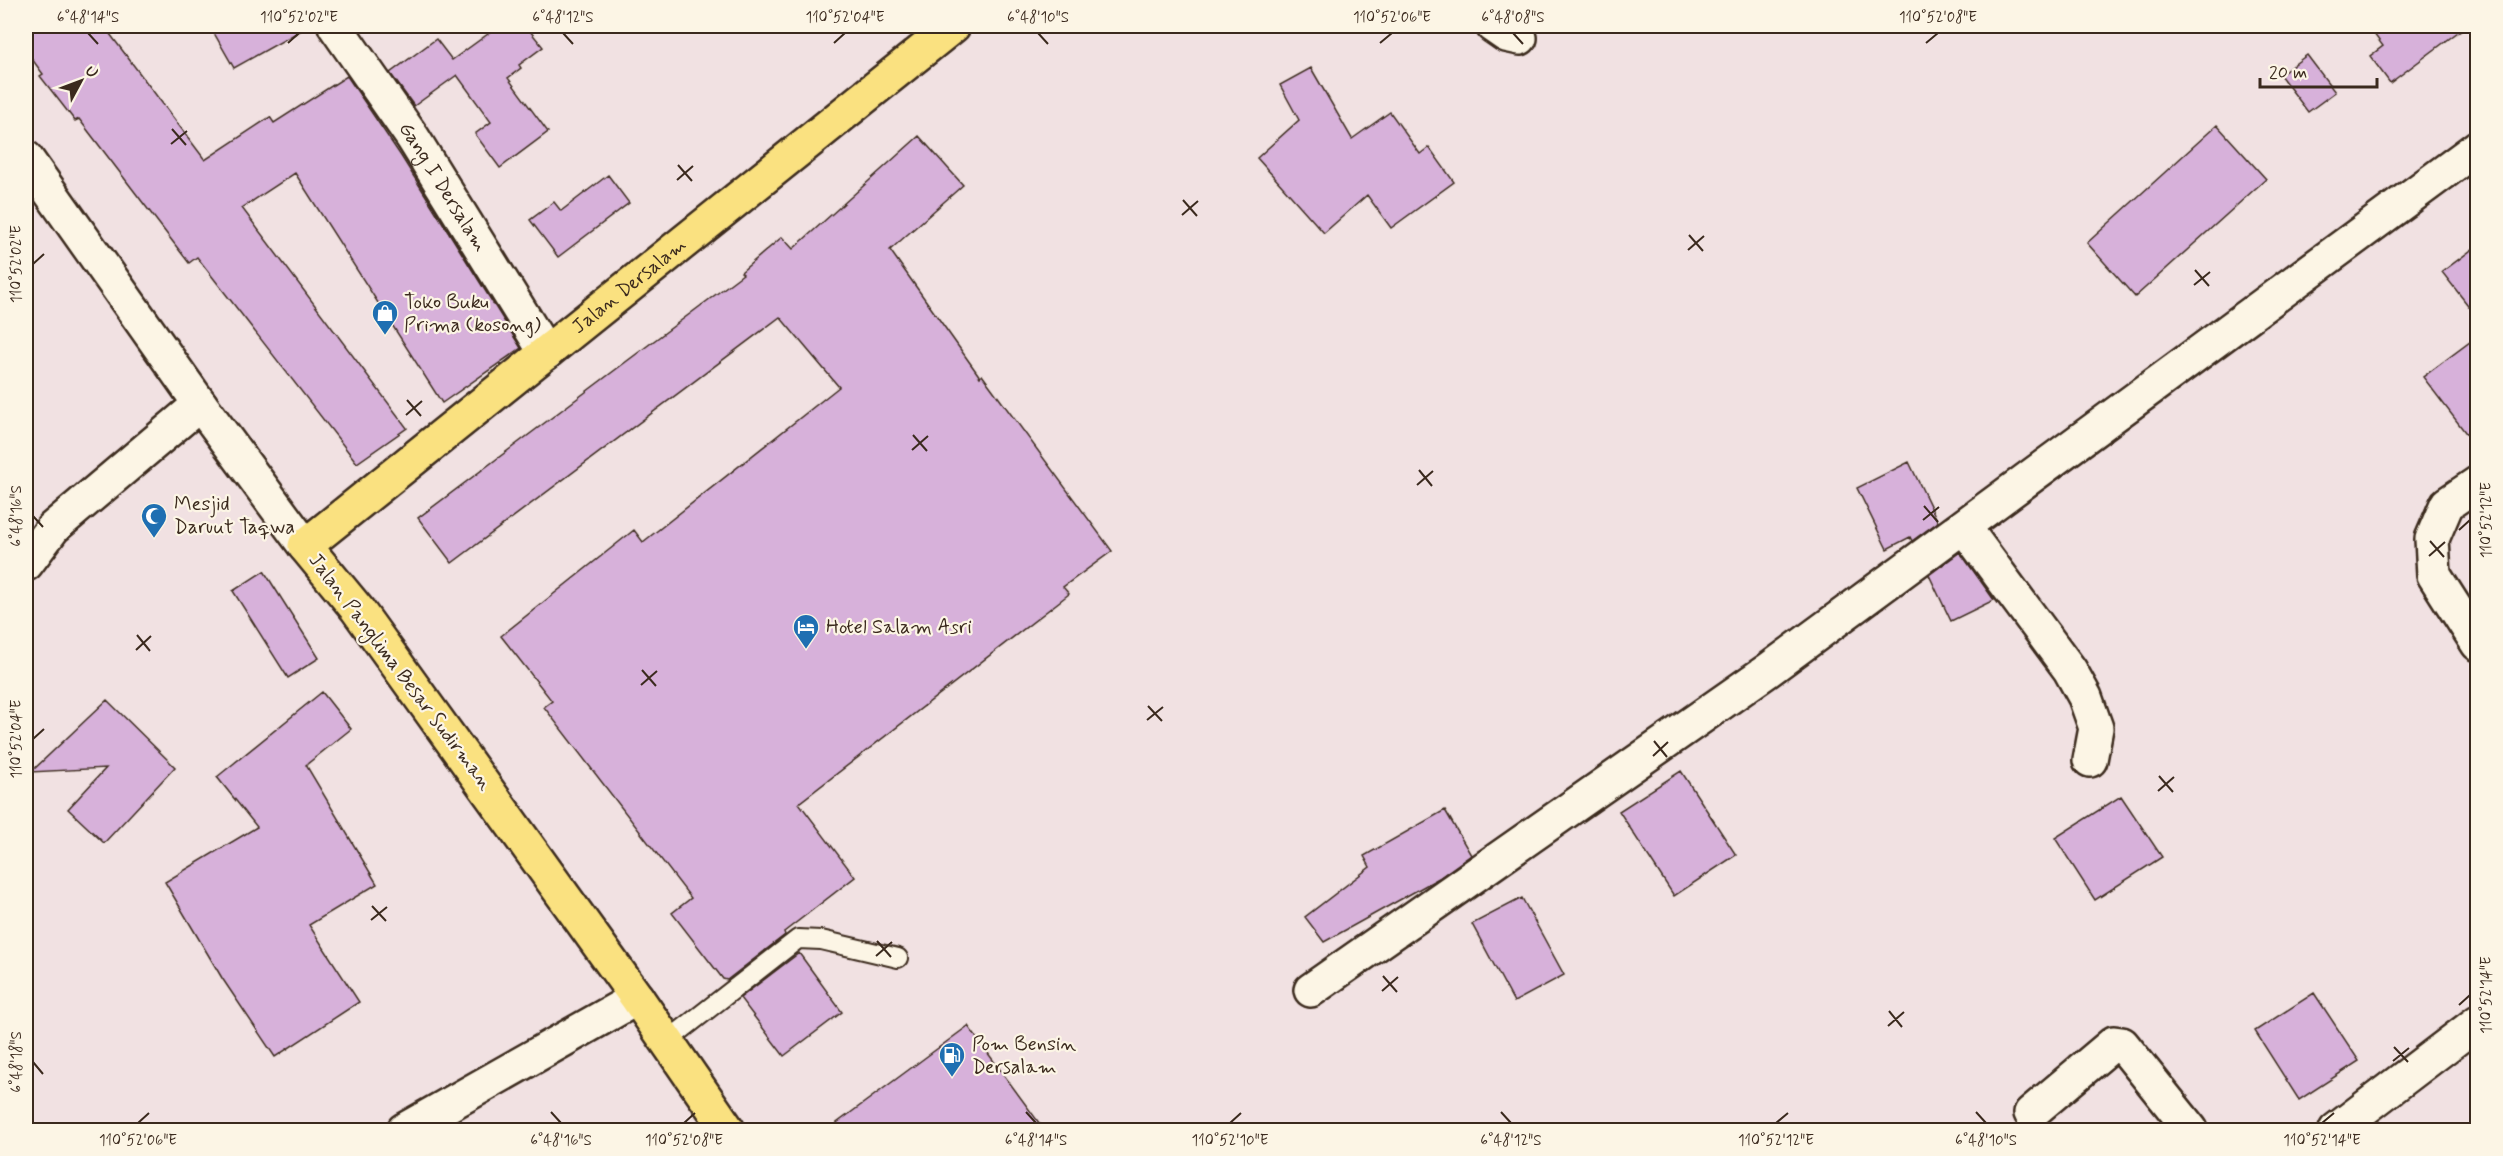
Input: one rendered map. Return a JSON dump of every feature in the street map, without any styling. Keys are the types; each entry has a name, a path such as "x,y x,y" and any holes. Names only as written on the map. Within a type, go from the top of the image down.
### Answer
{"main road":[{"name":"Jalan Dersalam","path":"305,546 953,26"},
{"name":"Jalan Panglima Besar Sudirman","path":"305,546 357,609 637,998 728,1131"}],"street":[{"name":"Gang I Dersalam","path":"335,26 413,138 546,353"},
{"path":"1311,990 1767,671 2478,147"},
{"name":"Jalan Panglima Besar Sudirman","path":"26,159 200,404 305,546"},
{"path":"26,564 53,528 200,404"},
{"path":"2478,483 2447,504 2432,539 2434,575 2478,644"},
{"path":"1964,527 2070,670 2085,697 2096,728 2090,760"},
{"path":"404,1131 637,998"},
{"path":"2336,1131 2478,1022"},
{"path":"2031,1113 2114,1043 2122,1044 2191,1131"}],"lane":[{"path":"666,1042 798,939 821,940 898,958"}],"building":[{"path":"26,26 104,26 205,160 270,117 274,123 347,76 401,156 521,348 442,403 295,173 242,208 407,428 357,463 197,257 189,263 79,119 75,121 40,76 43,74 26,51"},
{"path":"210,26 309,26 234,68"},
{"path":"499,26 526,26 543,47 519,65 521,68 508,78 548,132 500,168 475,134 491,122 457,75 414,106 390,73 436,39 452,60"},
{"path":"2368,26 2466,26 2390,83 2370,56 2383,46"},
{"path":"2307,55 2335,92 2308,112 2280,75"},
{"path":"1311,68 1352,139 1390,112 1420,154 1429,147 1454,182 1391,228 1367,195 1324,233 1257,158 1299,120 1280,85"},
{"path":"2217,125 2266,179 2135,297 2087,243"},
{"path":"919,136 963,185 890,250 980,377 982,375 1112,551 1063,587 1069,594 799,803 855,877 727,980 723,979 672,913 691,898 544,707 552,701 501,636 634,530 643,542 839,387 780,317 452,563 418,518 743,274 741,272 782,237 793,249"},
{"path":"608,175 629,203 558,257 530,220 554,202 561,211"},
{"path":"2478,245 2478,318 2442,272"},
{"path":"2478,336 2478,449 2423,377"},
{"path":"1909,462 1938,522 1912,541 1910,537 1887,549 1857,488"},
{"path":"1960,552 1994,600 1951,621 1929,575"},
{"path":"264,571 319,658 288,678 233,591"},
{"path":"322,692 351,729 306,765 377,884 309,925 359,1002 275,1057 222,978 165,882 257,827 217,777"},
{"path":"107,700 175,767 104,843 68,809 106,768 31,772"},
{"path":"1681,771 1736,855 1674,896 1619,811"},
{"path":"2121,796 2162,857 2095,900 2055,838"},
{"path":"1445,810 1471,855 1439,878 1324,942 1305,917 1370,867 1364,856"},
{"path":"1522,898 1564,975 1514,1002 1472,924"},
{"path":"799,953 842,1012 784,1056 740,998"},
{"path":"2314,993 2359,1061 2299,1100 2255,1031"},
{"name":"Pom Bensin Dersalam","path":"968,1026 1045,1131 826,1131 926,1057"}],"place":[{"name":"Toko Buku Prima (kosong)","path":"385,336"},
{"name":"Mesjid Daruut Taqwa","path":"154,539"},
{"name":"Hotel Salam Asri","path":"806,650"},
{"name":"Pom Bensin Dersalam","path":"952,1078"}]}
